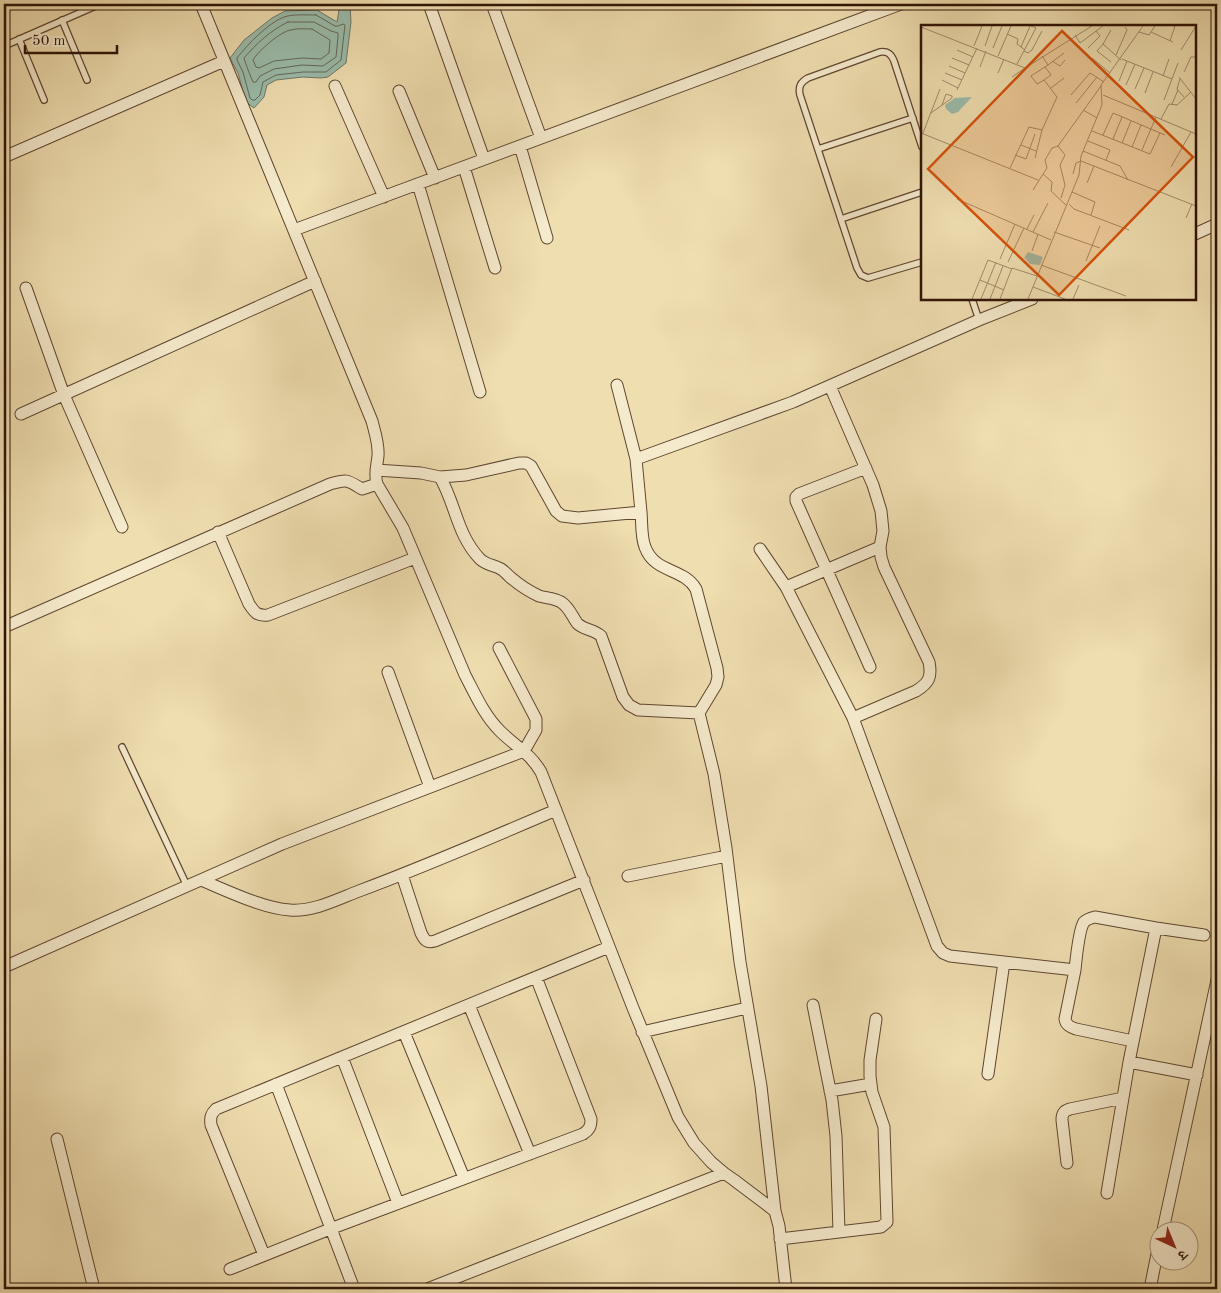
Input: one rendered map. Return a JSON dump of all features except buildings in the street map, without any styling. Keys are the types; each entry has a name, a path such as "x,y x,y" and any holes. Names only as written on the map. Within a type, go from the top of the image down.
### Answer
{"street":[{"path":"201,4 372,421 377,440 377,484 403,528 465,675 487,716 501,732 535,762 541,772 642,1032 678,1117 694,1144 724,1174 775,1211"},
{"path":"429,4 484,159"},
{"path":"492,4 541,138"},
{"path":"294,230 901,4"},
{"path":"4,157 224,60"},
{"path":"335,86 384,197"},
{"path":"399,91 435,178"},
{"path":"520,146 547,238"},
{"path":"464,167 495,268"},
{"path":"418,184 480,392"},
{"path":"1196,234 1217,224"},
{"path":"21,414 315,281"},
{"path":"26,288 64,395 122,527"},
{"path":"636,459 793,402 979,320 1029,300"},
{"path":"617,385 636,459 645,548 651,558 658,564 686,577 692,582 696,589 717,668 718,677 716,685 699,713 714,774 727,856 740,962 761,1086 786,1289"},
{"path":"830,386 873,485 881,511 883,531 880,547 884,567 929,662 931,671 929,680 924,687 854,718"},
{"path":"376,470 421,473 440,477 466,475 520,462 531,466 556,511 562,516 578,518 641,512"},
{"path":"866,468 799,494 796,497 796,501 870,666"},
{"path":"440,477 462,532 482,561 502,570 520,586 540,596 562,602 583,628 597,632 601,636 622,697 628,705 638,710 699,713"},
{"path":"4,627 330,484 348,481 362,489 377,484"},
{"path":"218,532 249,604 261,616 268,615 416,558"},
{"path":"786,586 880,547"},
{"path":"760,549 786,586 854,718 937,946 943,953 950,956 1075,970"},
{"path":"4,967 282,844 524,751 536,730 536,719 499,648"},
{"path":"388,672 430,787"},
{"path":"201,880 272,908 292,911 309,909 402,875 556,810"},
{"path":"628,876 727,856"},
{"path":"402,875 421,934 424,940 429,942 584,880"},
{"path":"1133,1041 1076,1029 1066,1023 1065,1019 1084,922 1095,917 1204,935"},
{"path":"1106,1193 1129,1062 1156,928"},
{"path":"264,1256 211,1125 210,1118 216,1109 609,947"},
{"path":"988,1074 1004,962"},
{"path":"230,1269 330,1229 583,1134 588,1130 591,1126 591,1119 536,977"},
{"path":"1165,1220 1217,980"},
{"path":"469,1005 530,1154"},
{"path":"813,1005 830,1091 836,1136 839,1232"},
{"path":"642,1032 748,1008"},
{"path":"780,1239 881,1227 887,1222 884,1127 871,1084 870,1060 876,1019"},
{"path":"404,1032 464,1178"},
{"path":"342,1057 398,1204"},
{"path":"1129,1062 1197,1075"},
{"path":"276,1084 354,1289"},
{"path":"830,1091 871,1084"},
{"path":"1067,1164 1062,1120 1064,1111 1123,1098"},
{"path":"57,1139 94,1289"},
{"path":"427,1289 724,1174"},
{"path":"1150,1289 1154,1270"}],"lane":[{"path":"4,46 100,4"},
{"path":"62,20 86,80"},
{"path":"19,39 44,100"},
{"path":"921,143 892,55 880,52 802,81 799,88 800,95 857,268 861,275 868,278 879,276 921,262"},
{"path":"818,149 913,118"},
{"path":"841,219 921,192"},
{"path":"972,300 979,320"},
{"path":"122,747 187,886"}],"water":[{"path":"340,4 350,5 351,22 346,63 328,77 276,80 267,85 264,97 254,108 246,102 238,73 230,58 244,40 272,18 285,11 317,10 337,22"}]}
